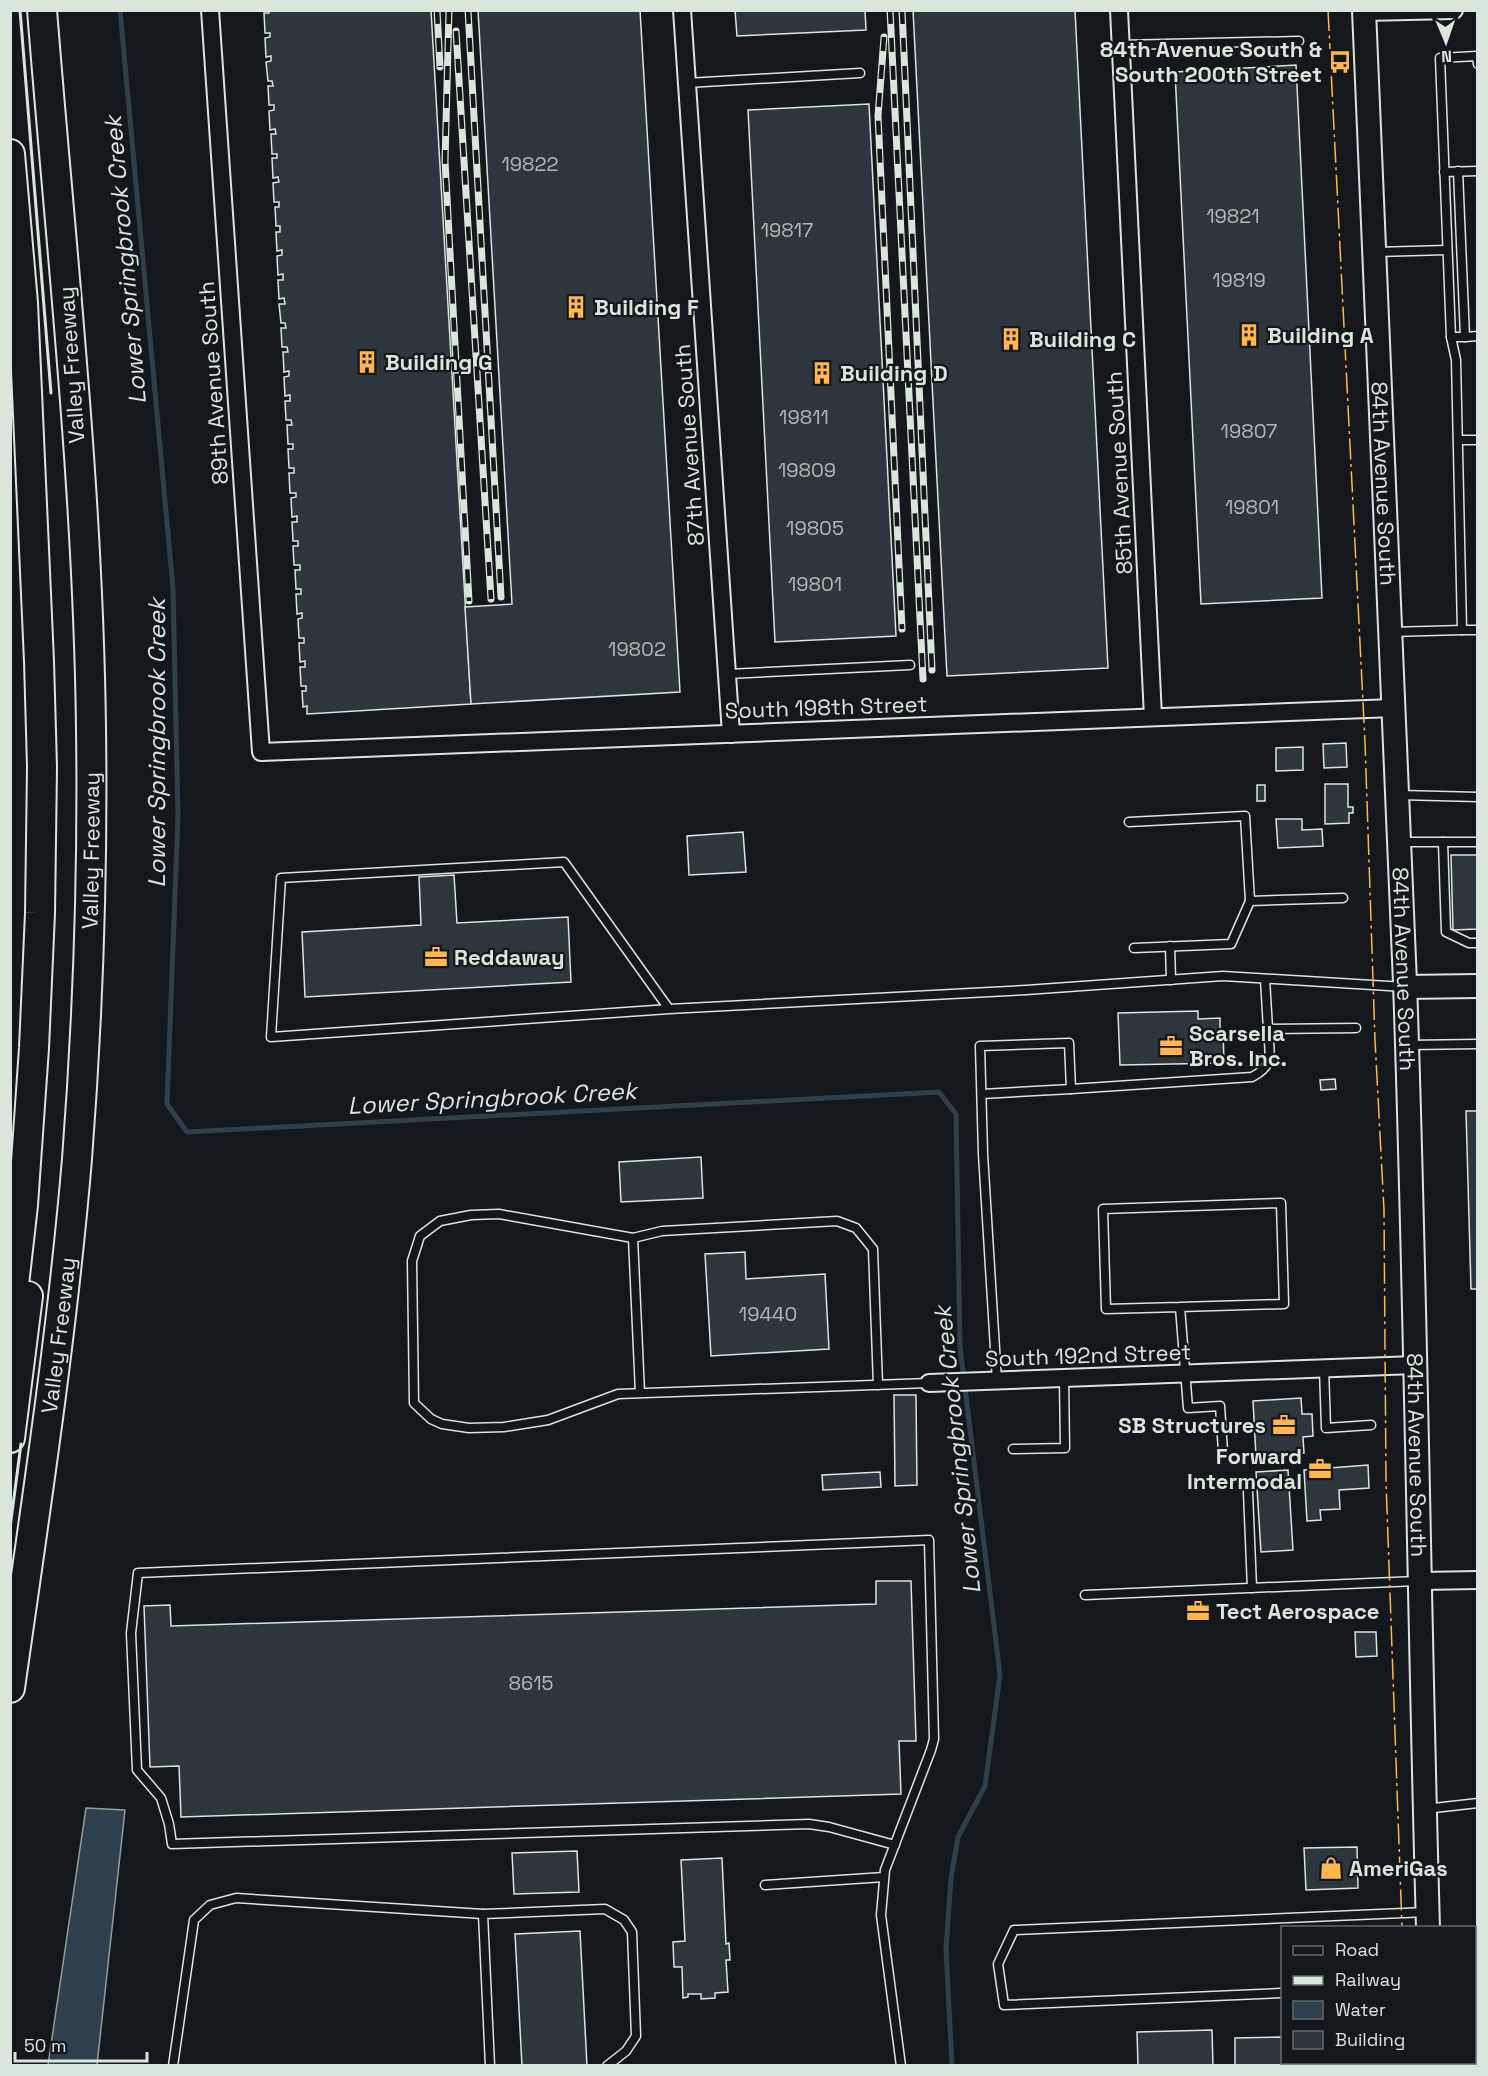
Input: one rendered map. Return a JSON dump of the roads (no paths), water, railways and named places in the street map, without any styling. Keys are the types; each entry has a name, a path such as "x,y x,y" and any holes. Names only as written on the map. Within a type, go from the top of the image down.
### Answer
{"highway":[{"name":"Valley Freeway","path":"10,1688 65,1277 83,1070 88,940 91,728 85,562 72,367 42,10"},
{"name":"Valley Freeway","path":"10,154 23,303 42,767 40,912 34,1048 23,1205 10,1320"},
{"path":"10,1438 26,1315 40,1173 48,1051 55,859 54,680 45,481 39,410 23,303"}],"main road":[{"name":"84th Avenue South","path":"1364,11 1405,987 1428,1920"},
{"path":"1405,987 1478,986"}],"street":[{"name":"89th Avenue South","path":"210,10 261,752"},
{"name":"87th Avenue South","path":"682,10 731,734"},
{"name":"85th Avenue South","path":"1119,10 1153,717"},
{"path":"1364,11 1454,10"},
{"name":"South 198th Street","path":"261,752 1393,708"},
{"name":"South 192nd Street","path":"929,1383 1415,1365"},
{"path":"1421,1581 1478,1580"}],"lane":[{"path":"1121,45 1299,41"},
{"path":"1462,630 1456,360 1451,337 1440,58 1477,56 1478,64"},
{"path":"687,83 861,73"},
{"path":"1458,171 1465,337"},
{"path":"1444,172 1478,171"},
{"path":"1374,252 1447,250"},
{"path":"1451,337 1478,336"},
{"path":"1458,440 1478,440"},
{"path":"1390,632 1478,630"},
{"path":"728,674 910,665"},
{"path":"1396,795 1478,797"},
{"path":"1130,822 1245,816 1250,901 1231,944 1134,948"},
{"path":"1399,842 1478,842"},
{"path":"1443,842 1446,932 1469,943 1478,943"},
{"path":"669,1009 564,862 281,878 271,1037 669,1009 1026,990 1224,976 1405,987"},
{"path":"1250,901 1343,898"},
{"path":"1170,946 1171,980"},
{"path":"982,1094 1252,1077 1264,1071 1269,1064 1265,979"},
{"path":"1268,1029 1356,1029"},
{"path":"991,1381 980,1046 1069,1043 1071,1089"},
{"path":"1406,1045 1478,1044"},
{"path":"1281,1203 1284,1304 1180,1307 1106,1309 1103,1209 1281,1203"},
{"name":"South 192nd Street","path":"633,1238 500,1214 471,1215 440,1221 433,1226 420,1236 412,1261 414,1403 431,1419 442,1424 469,1428 504,1427 548,1420 618,1394 929,1383"},
{"path":"640,1393 633,1238 662,1231 837,1221 856,1228 873,1249 879,1385"},
{"path":"1180,1307 1188,1408 1220,1406 1223,1452"},
{"path":"1324,1368 1326,1428 1371,1425"},
{"path":"1013,1449 1065,1448 1064,1378"},
{"path":"1248,1492 1252,1588"},
{"path":"895,1845 829,1827 808,1824 172,1844 169,1824 160,1798 136,1770 131,1633 138,1573 928,1540 934,1739 895,1845 885,1870 881,1915 901,2066"},
{"path":"1085,1595 1421,1581"},
{"path":"1425,1809 1478,1803"},
{"path":"765,1885 884,1877"},
{"path":"173,2066 194,1920 210,1905 236,1898 483,1914 605,1910 624,1920 632,1932 636,2036 626,2051 607,2066"},
{"path":"483,1914 490,2066"},
{"path":"1281,1993 1004,2005 998,1964 1014,1930 1428,1920"}],"water":[{"path":"86,1808 125,1810 97,2065 48,2065"}],"waterway":[{"name":"Lower Springbrook Creek","path":"120,10 173,588 178,816 167,1104 187,1132 939,1092 956,1114 960,1347 1000,1675 985,1786 958,1837 951,1878 946,1949 952,2066"}],"railway":[{"path":"437,10 440,67"},
{"path":"449,10 445,161 469,601"},
{"path":"468,10 501,597"},
{"path":"890,10 923,679"},
{"path":"902,10 932,670"},
{"path":"456,31 491,599"},
{"path":"884,37 878,116 902,629"}],"place":[{"name":"84th Avenue South & South 200th Street","path":"1340,62"},
{"name":"Building F","path":"576,307"},
{"name":"Building A","path":"1249,335"},
{"name":"Building C","path":"1011,339"},
{"name":"Building G","path":"367,362"},
{"name":"Building D","path":"822,373"},
{"name":"Reddaway","path":"436,957"},
{"name":"Scarsella Bros. Inc.","path":"1171,1046"},
{"name":"SB Structures","path":"1284,1425"},
{"name":"Forward Intermodal","path":"1320,1469"},
{"name":"Tect Aerospace","path":"1198,1611"},
{"name":"AmeriGas","path":"1331,1868"}]}
